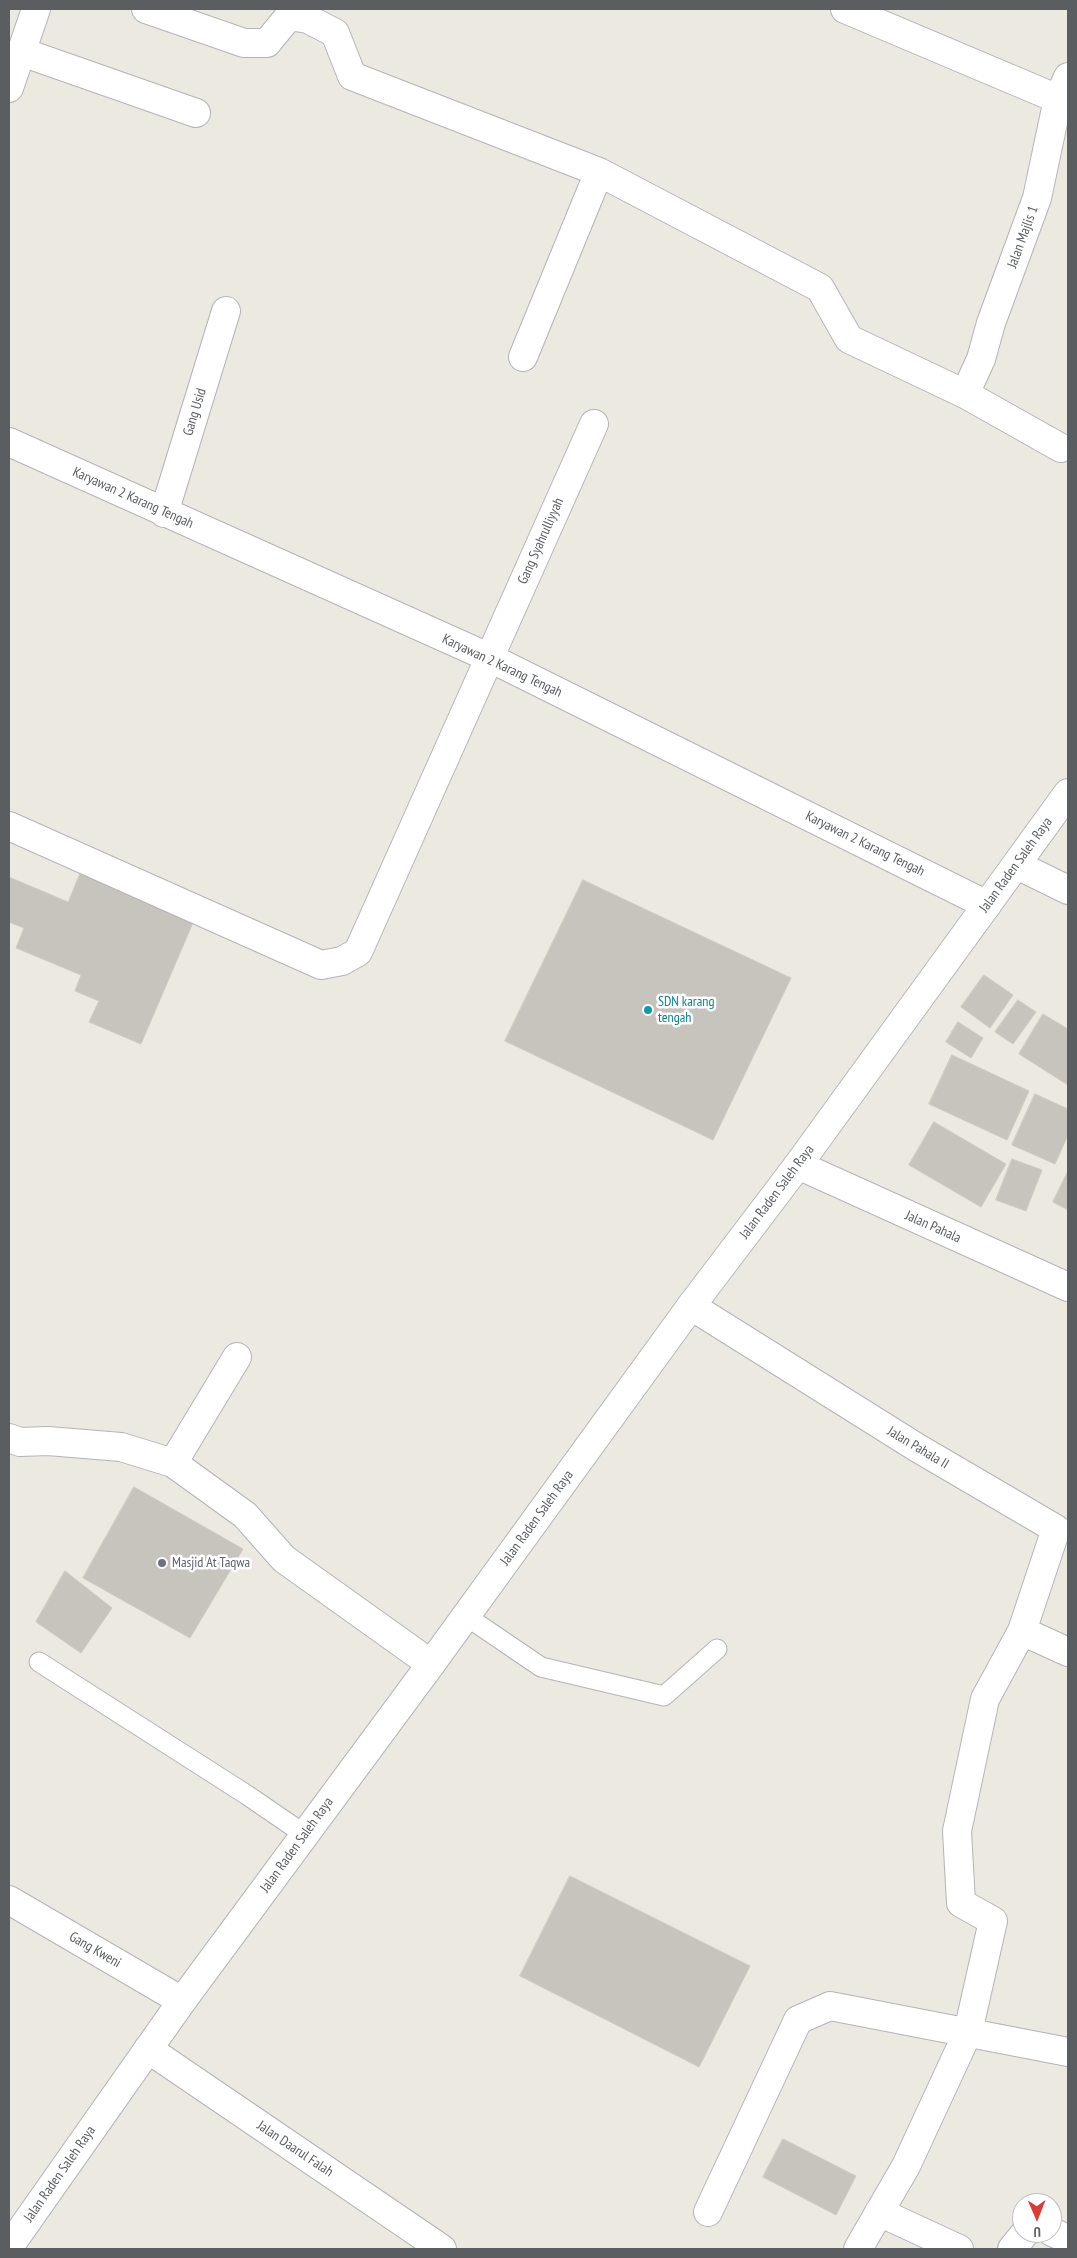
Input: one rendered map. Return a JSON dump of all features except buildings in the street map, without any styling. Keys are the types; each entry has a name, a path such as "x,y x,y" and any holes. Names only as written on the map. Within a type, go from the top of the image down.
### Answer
{"street":[{"path":"9,88 36,9"},
{"path":"146,9 244,43 268,43 289,16 308,19 335,33 352,76 599,172 820,288 850,339 965,394 1061,448"},
{"path":"845,9 1063,88"},
{"path":"22,52 196,113"},
{"name":"Jalan Majlis 1","path":"965,394 981,359 991,323 1037,198 1063,88"},
{"path":"523,357 599,172"},
{"name":"Gang Usid","path":"164,513 226,311"},
{"name":"Gang Syahrulliyyah","path":"10,829 321,965 342,961 358,952 594,424"},
{"name":"Karyawan 2 Karang Tengah","path":"9,442 488,658 987,905"},
{"name":"Jalan Raden Saleh Raya","path":"9,2247 182,2000 431,1664 691,1306 798,1165 1068,793"},
{"path":"1017,865 1068,890"},
{"name":"Jalan Pahala","path":"798,1165 1068,1287"},
{"name":"Jalan Pahala II","path":"691,1306 916,1447 1056,1529 1022,1631"},
{"path":"173,1463 237,1356"},
{"path":"9,1438 20,1442 48,1441 121,1447 173,1463 245,1515 284,1559 431,1664"},
{"path":"858,2249 906,2166 968,2032 993,1922 961,1903 957,1831 985,1699 1022,1631 1068,1652"},
{"name":"Gang Kweni","path":"9,1900 182,2000"},
{"path":"708,2212 798,2020 830,2006 1068,2052"},
{"name":"Jalan Daarul Falah","path":"148,2049 442,2249"},
{"path":"879,2212 959,2249"}],"lane":[{"path":"466,1616 541,1667 664,1696 717,1649"},
{"path":"40,1662 248,1795 304,1834"}],"place":[{"name":"SDN karang tengah","path":"648,1010"},
{"name":"Masjid At Taqwa","path":"162,1563"}]}
